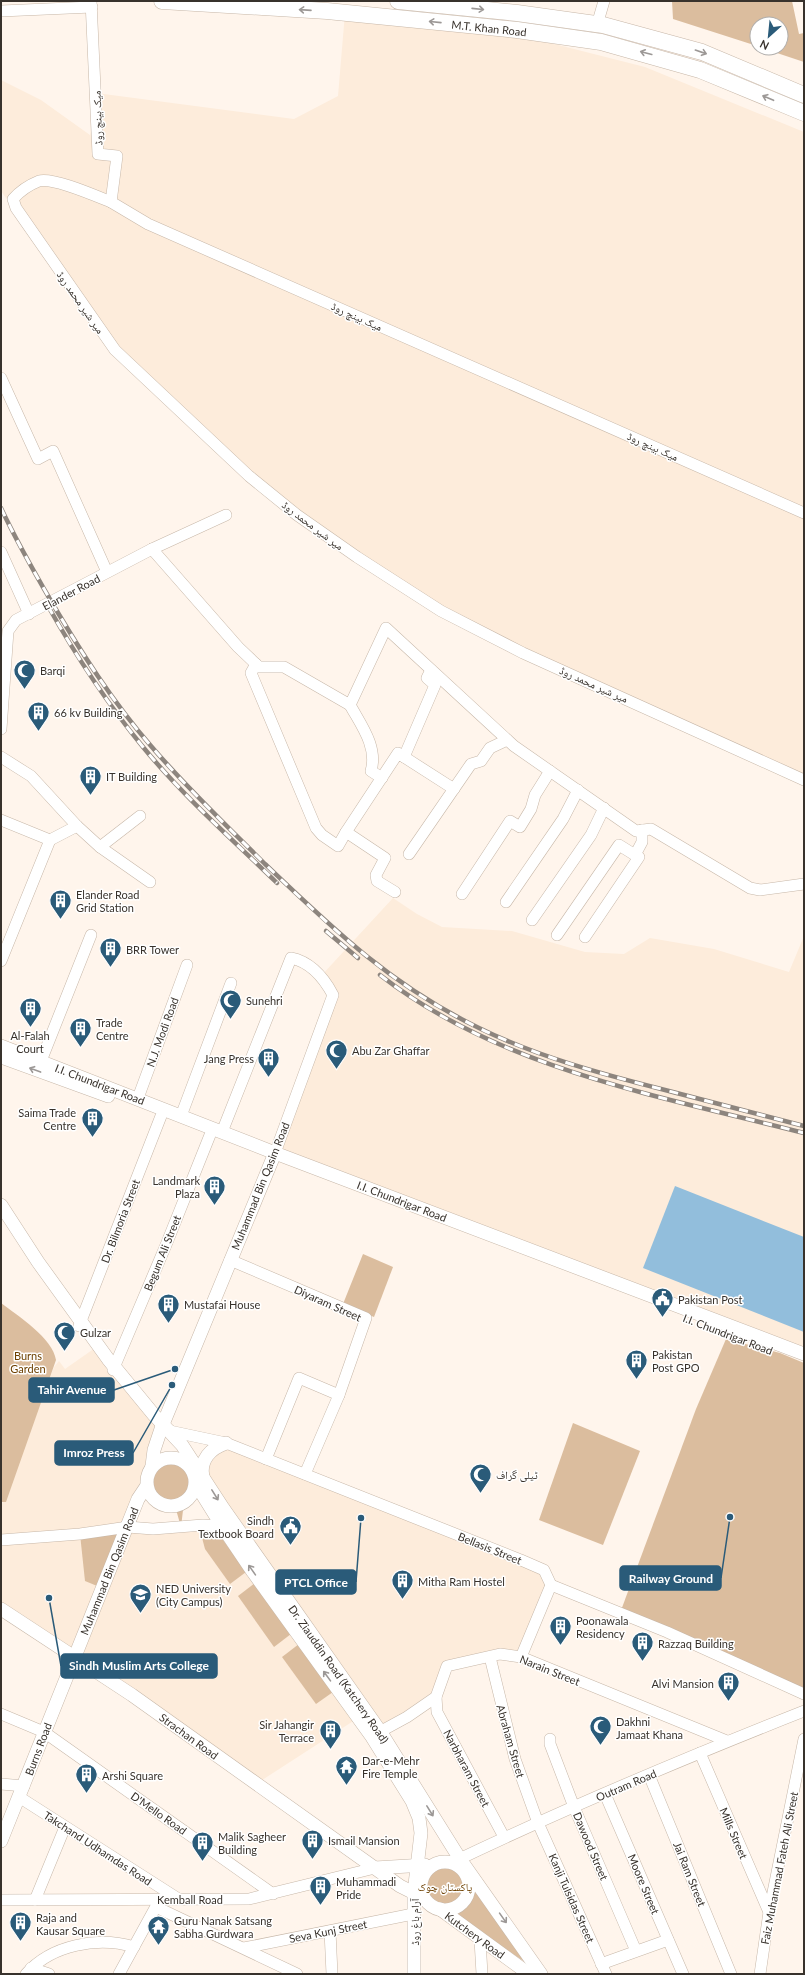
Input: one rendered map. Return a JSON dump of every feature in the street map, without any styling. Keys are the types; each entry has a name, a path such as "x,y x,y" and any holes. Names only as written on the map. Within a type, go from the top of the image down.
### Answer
{"highway":[{"name":"M.T. Khan Road","path":"162,1 326,11 517,30 601,42 650,54 700,70 804,113"},
{"name":"M.T. Khan Road","path":"398,1 517,13 597,24 702,52 804,95"}],"main road":[{"name":"I.I. Chundrigar Road","path":"1,1046 138,1098 273,1157 804,1363"},
{"name":"I.I. Chundrigar Road","path":"1,1057 161,1116 216,1133"},
{"name":"I.I. Chundrigar Road","path":"273,1157 804,1354"},
{"name":"Muhammad Bin Qasim Road","path":"152,1466 154,1450 273,1157"},
{"name":"Dr. Ziauddin Road (Katchery Road)","path":"1,1205 80,1323"},
{"name":"Dr. Ziauddin Road (Katchery Road)","path":"1,1218 32,1264 114,1368 164,1428 223,1508 376,1734 455,1861 541,1974"},
{"path":"196,1473 178,1459 170,1457 162,1459 152,1466 146,1478 146,1486 152,1498 159,1504 171,1507 184,1502 189,1498 196,1473 201,1469 204,1460 215,1447 226,1443"},
{"name":"Dr. Ziauddin Road (Katchery Road)","path":"196,1473 199,1489 222,1526 376,1734 412,1801"},
{"name":"Muhammad Bin Qasim Road","path":"75,1657 138,1499 146,1486"},
{"name":"Strachan Road","path":"1,1608 132,1695 375,1868 419,1896"},
{"name":"Burns Road","path":"1,1840 75,1657"},
{"name":"آرام باغ روڈ","path":"412,1801 419,1818 421,1833 417,1865 419,1896 413,1914 414,1974"},
{"path":"455,1861 462,1869 467,1876 469,1891 461,1904 447,1910 440,1910 433,1907 419,1896 426,1871 432,1866 440,1863 455,1861"},
{"path":"375,1868 417,1865 432,1866"},
{"name":"Kutchery Road","path":"440,1910 529,1974"}],"street":[{"path":"597,24 604,1"},
{"path":"1,11 91,4"},
{"name":"میک ہینچ روڈ","path":"91,4 98,154 116,156 111,202 148,224 804,513"},
{"name":"میر شیر محمد روڈ","path":"111,202 64,184 40,181 21,190 13,199 16,208 115,350 254,479 297,515 357,557 441,611 523,653 804,780"},
{"path":"1,378 38,459 53,451 107,572"},
{"name":"Elander Road","path":"1,729 8,631 16,620 152,549 226,515"},
{"path":"152,549 238,647 259,667 284,667 350,705 370,741 374,762 371,771 382,778"},
{"path":"1,552 29,614"},
{"path":"350,705 386,628 507,740 636,831 651,829 750,888 760,890 804,884"},
{"path":"256,664 250,673 316,828 322,835 338,846 398,753 454,789"},
{"path":"404,757 435,685 427,678 431,670"},
{"path":"409,854 471,764 481,761 490,748 507,740"},
{"path":"1,757 31,776 77,826 100,847 150,882"},
{"path":"462,894 510,821 520,827 531,809 535,796 550,771"},
{"path":"506,902 563,819 578,790"},
{"path":"532,920 591,834 604,808"},
{"path":"100,847 140,816"},
{"path":"1,820 50,840"},
{"path":"1,961 50,840 77,826"},
{"path":"635,854 642,842 642,830"},
{"path":"346,832 385,858 376,875 377,881 395,892"},
{"path":"557,935 619,845 639,857 585,937"},
{"path":"41,1060 91,935"},
{"name":"Begum Ali Street","path":"114,1368 291,958"},
{"name":"Muhammad Bin Qasim Road","path":"273,1157 333,995 322,976 302,960 291,958"},
{"name":"N.J. Modi Road","path":"138,1098 187,966"},
{"path":"181,1116 231,983"},
{"name":"Dr. Bilmoria Street","path":"80,1323 161,1116"},
{"name":"Diyaram Street","path":"230,1260 366,1318 339,1395"},
{"path":"266,1459 299,1378 339,1395 305,1474"},
{"name":"Bellasis Street","path":"164,1428 226,1443 544,1570 551,1586"},
{"path":"1,1540 80,1534 128,1527 153,1529 203,1525 222,1526"},
{"path":"521,1657 551,1586 667,1632 804,1694"},
{"name":"Narain Street","path":"436,1697 447,1666 500,1654 509,1654 521,1657 727,1741"},
{"name":"Abraham Street","path":"490,1657 515,1759 538,1822"},
{"path":"376,1734 407,1717 436,1697"},
{"name":"Narbharam Street","path":"436,1697 437,1712 504,1837"},
{"name":"Outram Road","path":"455,1861 538,1822 727,1741 804,1711"},
{"name":"D'Mello Road","path":"1,1714 44,1732 273,1894"},
{"name":"Faiz Muhammad Fateh Ali Street","path":"760,1974 769,1912 804,1738"},
{"name":"Dawood Street","path":"550,1739 550,1744 574,1807 636,1951"},
{"name":"Mills Street","path":"700,1753 769,1912"},
{"name":"Jai Ram Street","path":"649,1775 731,1974"},
{"path":"1,1784 21,1791"},
{"name":"Takchand Udhamdas Road","path":"21,1791 65,1827 177,1898"},
{"name":"Moore Street","path":"605,1794 683,1974"},
{"name":"Kanji Tulsidas Street","path":"538,1822 606,1974"},
{"path":"35,1900 65,1827"},
{"name":"Kemball Road","path":"1,1900 158,1903 177,1898 249,1899 375,1868"},
{"path":"122,1973 134,1947 158,1903 296,1974"},
{"name":"Seva Kunj Street","path":"244,1948 413,1914"},
{"path":"330,1930 332,1974"},
{"path":"480,1940 482,1974"},
{"path":"601,1964 668,1940"},
{"path":"29,1971 37,1963 58,1952 88,1942 118,1942 134,1947"},
{"path":"29,1971 49,1974"}],"shaded area":[{"path":"345,13 480,25 645,67 804,132 804,780 441,611 297,515 114,351 1,191 1,80 41,100 90,135 96,93 294,119 338,96"},
{"path":"393,898 417,914 442,927 512,931 585,952 624,954 650,938 714,949 789,972 804,936 804,1354 275,1153 333,995 321,976"},
{"path":"95,1348 161,1429 126,1530 222,1526 201,1469 221,1445 544,1570 550,1588 521,1657 447,1666 436,1697 380,1731 358,1718 256,1784 1,1609 1,1507 54,1367 59,1361 65,1369"}],"green space":[{"path":"672,1 792,1 799,34 804,33 804,62 786,56 789,56 789,16 749,16 749,43 673,19"},
{"path":"363,1254 393,1267 374,1317 343,1304"},
{"name":"Burns Garden","path":"1,1303 34,1328 42,1336 49,1344 56,1360 6,1502 1,1502"},
{"path":"726,1339 780,1353 804,1363 804,1694 620,1613 696,1409"},
{"path":"573,1423 640,1451 603,1545 539,1520"},
{"path":"170,1458 178,1459 191,1469 193,1491 184,1502 181,1527 175,1506 163,1505 155,1501 149,1494 146,1485 147,1477 151,1468 159,1462"},
{"path":"126,1530 102,1588 85,1581 80,1534"},
{"path":"218,1533 246,1572 230,1584 205,1549 201,1534"},
{"path":"255,1583 291,1634 274,1647 238,1596"},
{"path":"299,1644 333,1692 316,1704 282,1657"},
{"name":"پاکستان چوک","path":"448,1862 462,1869 469,1883 540,1972 447,1910 436,1907 428,1902 423,1894 423,1877 428,1870 437,1865"}],"water":[{"path":"675,1186 804,1237 804,1332 643,1268"}],"railway":[{"path":"1,508 51,601 74,639 123,712 164,761 192,791 315,912 365,955 391,975 448,1012 524,1048 570,1064 618,1078 804,1126"},
{"path":"48,606 69,643 92,678 116,713 143,747 174,783 277,883"},
{"path":"326,931 358,958"},
{"path":"380,975 427,1007 477,1034 529,1057 638,1092 804,1133"}],"place":[{"name":"Barqi","path":"25,690"},
{"name":"66 kv Building","path":"39,732"},
{"name":"IT Building","path":"90,796"},
{"name":"Elander Road Grid Station","path":"60,920"},
{"name":"BRR Tower","path":"111,968"},
{"name":"Sunehri","path":"231,1020"},
{"name":"Al-Falah Court","path":"30,1028"},
{"name":"Trade Centre","path":"80,1048"},
{"name":"Abu Zar Ghaffar","path":"336,1070"},
{"name":"Jang Press","path":"269,1078"},
{"name":"Saima Trade Centre","path":"92,1138"},
{"name":"Landmark Plaza","path":"215,1206"},
{"name":"Pakistan Post","path":"662,1318"},
{"name":"Mustafai House","path":"168,1324"},
{"name":"Gulzar","path":"65,1352"},
{"name":"Tahir Avenue","path":"175,1369"},
{"name":"Pakistan Post GPO","path":"637,1380"},
{"name":"Imroz Press","path":"172,1385"},
{"name":"ٹیلی گراف","path":"480,1494"},
{"name":"Railway Ground","path":"730,1517"},
{"name":"PTCL Office","path":"361,1518"},
{"name":"Sindh Textbook Board","path":"290,1546"},
{"name":"Sindh Muslim Arts College","path":"49,1598"},
{"name":"Mitha Ram Hostel","path":"403,1600"},
{"name":"NED University (City Campus)","path":"140,1614"},
{"name":"Poonawala Residency","path":"561,1646"},
{"name":"Razzaq Building","path":"642,1662"},
{"name":"Alvi Mansion","path":"729,1702"},
{"name":"Dakhni Jamaat Khana","path":"601,1746"},
{"name":"Sir Jahangir Terrace","path":"330,1750"},
{"name":"Dar-e-Mehr Fire Temple","path":"346,1786"},
{"name":"Arshi Square","path":"86,1794"},
{"name":"Ismail Mansion","path":"313,1860"},
{"name":"Malik Sagheer Building","path":"202,1862"},
{"name":"Muhammadi Pride","path":"320,1906"},
{"name":"Raja and Kausar Square","path":"21,1942"},
{"name":"Guru Nanak Satsang Sabha Gurdwara","path":"158,1946"}]}
